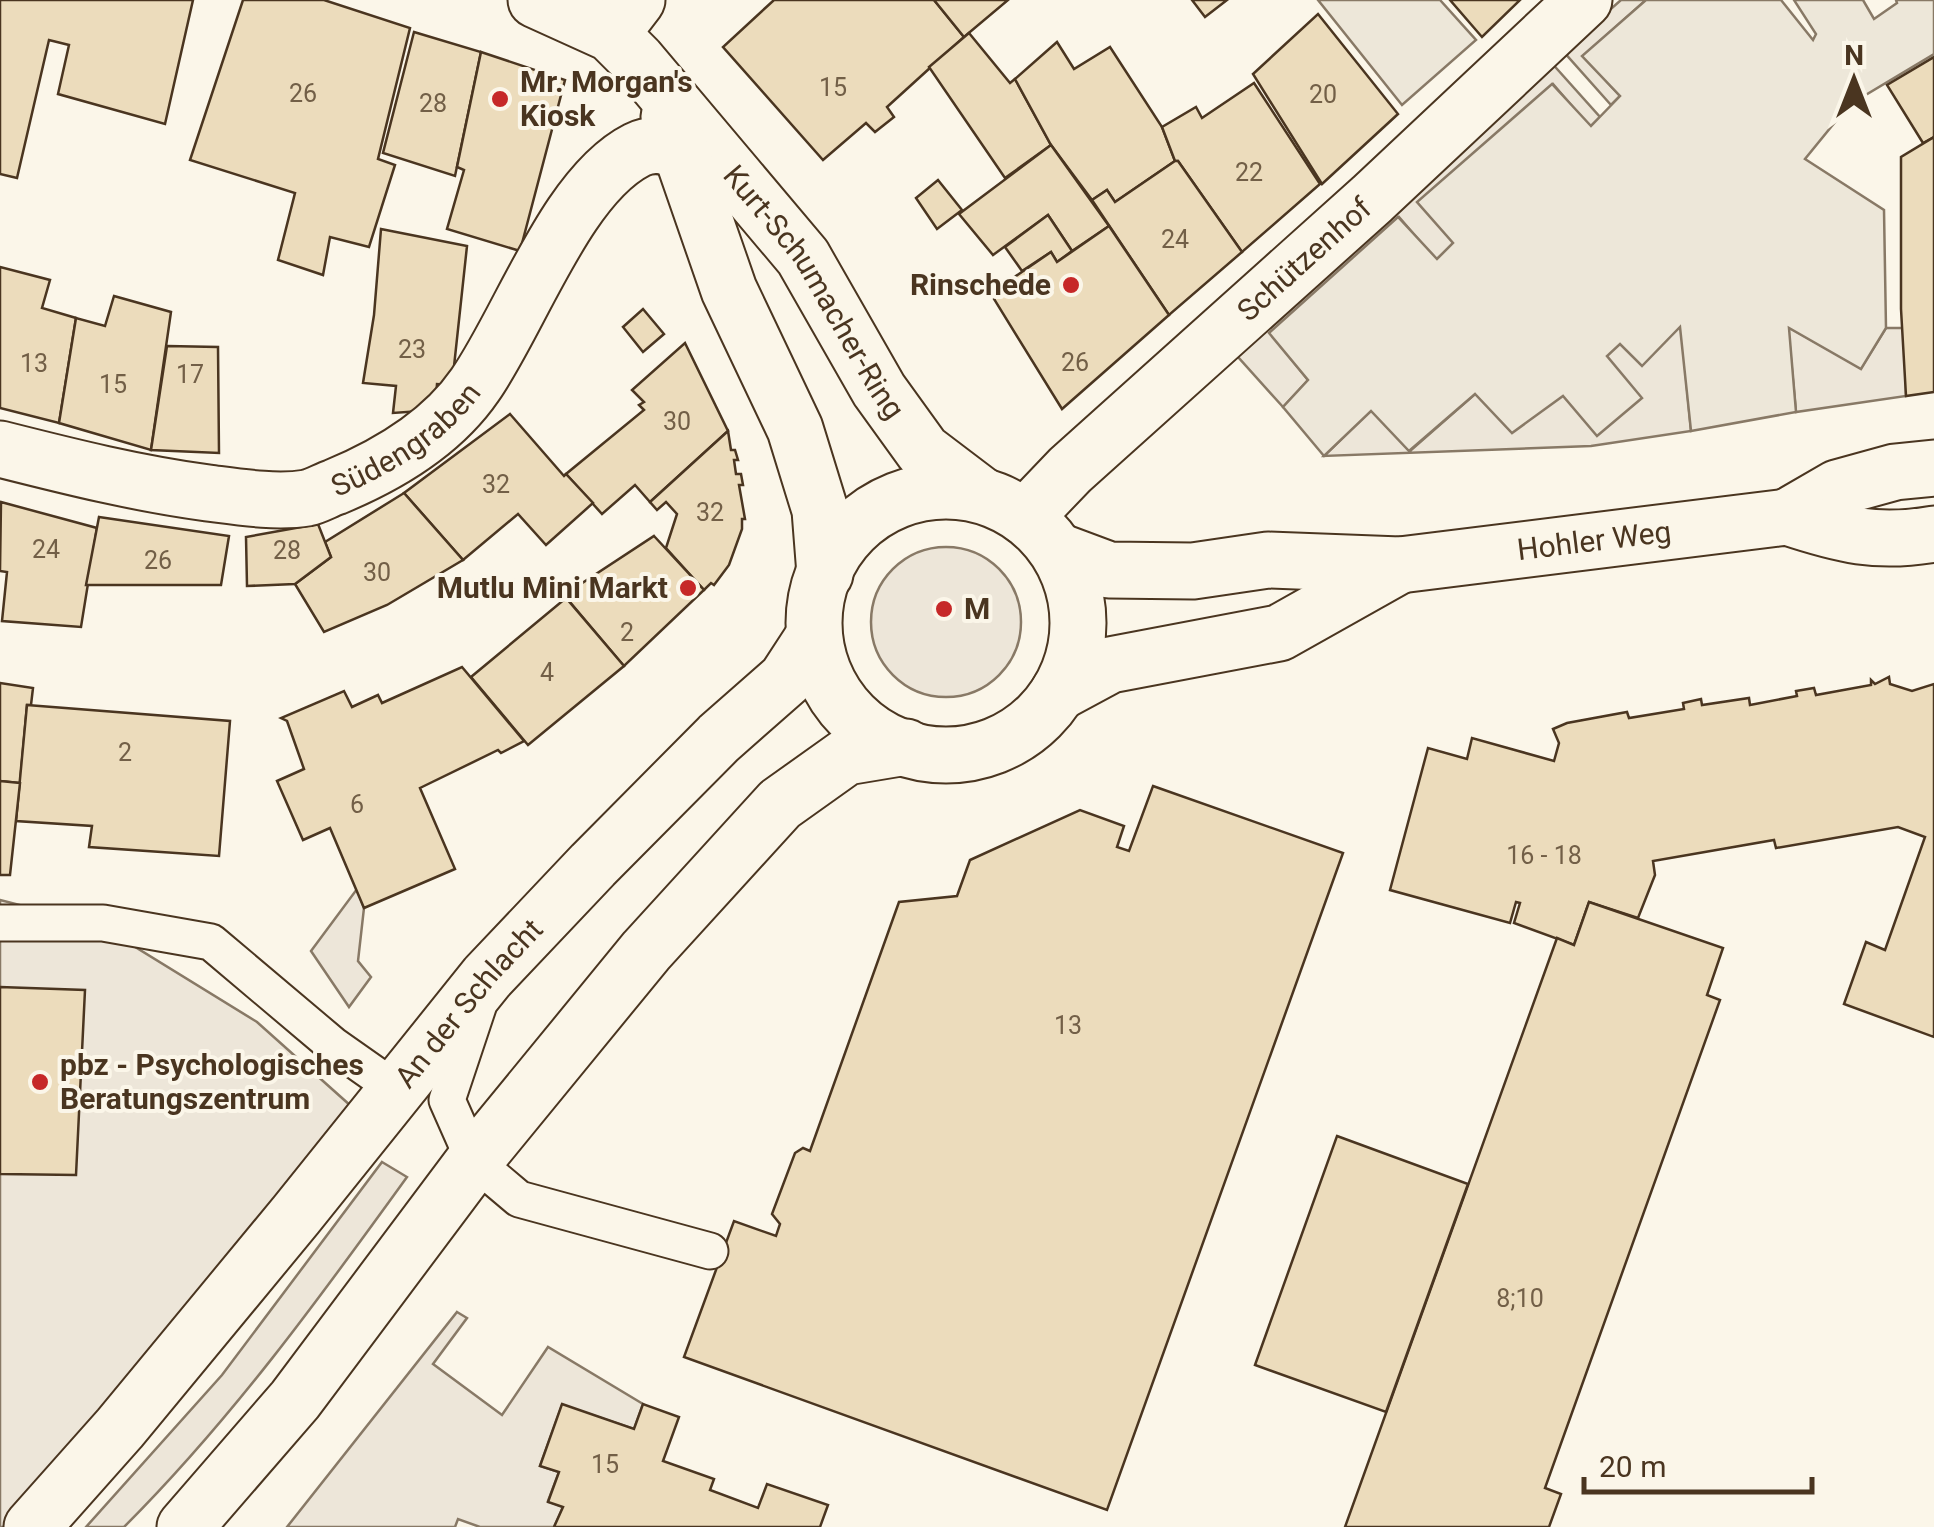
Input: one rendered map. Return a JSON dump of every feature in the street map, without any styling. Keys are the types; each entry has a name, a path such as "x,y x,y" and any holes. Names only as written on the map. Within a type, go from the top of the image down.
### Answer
{"street":[{"name":"Kurt-Schumacher-Ring","path":"536,0 624,17 656,81 729,290 795,430 820,510 825,574"},
{"name":"Schützenhof","path":"1021,521 1070,470 1372,199 1584,0"},
{"name":"Kurt-Schumacher-Ring","path":"656,81 803,257 880,390 923,451 1021,521"},
{"name":"Südengraben","path":"0,449 130,482 244,498 308,498 364,475 407,450 447,419 474,386 548,254 602,176 639,148 662,144 681,151"},
{"name":"Hohler Weg","path":"1021,521 1109,570 1193,571 1268,560 1400,565 1787,517 1837,488 1895,472 1934,468"},
{"path":"922,493 1021,521 1070,581 1078,613 1074,657 1058,693 1027,728 1002,742 971,751 906,747 855,722 835,699 818,667 814,636 816,602 825,574 847,536 870,514 893,500 922,493"},
{"name":"Hohler Weg","path":"1787,517 1843,536 1904,540 1934,534"},
{"name":"Hohler Weg","path":"1058,693 1110,665 1279,633 1400,565"},
{"name":"An der Schlacht","path":"32,1527 120,1428 487,978 720,738 786,679 814,636"},
{"path":"185,1527 295,1400 474,1161 646,951 780,804 846,757 906,747"}],"lane":[{"path":"0,923 103,923 211,942 333,1044 397,1090"},
{"path":"487,978 447,1100 474,1161 519,1199 710,1251"}],"shaded area":[{"path":"1318,0 1440,0 1476,40 1402,105"},
{"path":"1621,0 1646,0 1583,56 1620,96 1611,105 1563,51"},
{"path":"1646,0 1781,0 1813,40 1816,34 1794,0 1863,0 1874,19 1896,0 1934,0 1934,54 1849,105 1805,159 1884,210 1886,328 1861,369 1789,328 1796,412 1691,431 1680,327 1642,366 1620,344 1607,356 1642,398 1597,436 1563,396 1512,433 1475,394 1409,451 1371,411 1324,456 1283,407 1308,380 1269,333 1398,217 1437,259 1453,243 1417,202 1552,84 1591,126 1620,96 1582,56"},
{"path":"1549,60 1600,117 1590,127 1553,84 1418,202 1454,243 1436,260 1399,217 1270,333 1308,380 1283,407 1230,348"},
{"path":"1681,326 1691,431 1591,446 1324,456 1371,410 1410,451 1475,394 1607,356 1619,343"},
{"path":"1788,327 1861,368 1886,328 1905,328 1906,396 1796,412"},
{"path":"946,547 975,552 999,569 1016,593 1021,622 1016,651 999,675 975,692 946,697 917,692 893,675 876,651 871,622 876,593 893,569 917,552"},
{"path":"357,889 364,908 358,961 371,977 349,1007 311,951"},
{"path":"0,900 101,926 257,1022 361,1115 16,1527 0,1527"},
{"path":"382,1162 407,1177 237,1401 124,1527 86,1527 222,1375"},
{"path":"457,1312 467,1318 433,1364 502,1415 548,1347 643,1404 634,1429 562,1405 540,1466 559,1472 548,1501 563,1507 554,1527 480,1527 458,1519 455,1527 287,1527"}],"building":[{"path":"0,0 193,0 165,124 58,94 69,45 49,40 17,178 0,174"},
{"path":"243,0 324,0 410,28 378,159 395,165 369,247 330,237 323,275 278,260 295,193 190,160"},
{"path":"774,0 934,0 964,37 887,107 894,117 875,132 866,123 823,160 723,47"},
{"path":"934,0 1008,0 964,37"},
{"path":"1192,0 1227,0 1205,17"},
{"path":"1450,0 1520,0 1482,37"},
{"path":"1318,14 1398,114 1322,184 1253,74"},
{"path":"414,32 481,52 455,176 383,153"},
{"path":"969,33 1010,83 1015,79 1051,145 1005,178 929,67"},
{"path":"1057,42 1074,69 1110,47 1162,127 1175,161 1115,202 1107,190 1092,200 1051,145 1015,79"},
{"path":"481,52 565,80 520,251 447,229 464,170 457,167"},
{"path":"1934,57 1934,137 1923,143 1887,85"},
{"path":"1254,83 1320,184 1242,252 1175,161 1162,127 1196,107 1202,118"},
{"path":"1934,137 1934,392 1906,396 1901,309 1901,157"},
{"path":"1051,145 1109,226 1072,251 1048,215 993,255 959,214"},
{"path":"1175,161 1242,252 1169,315 1092,200 1107,190 1115,202"},
{"path":"938,180 962,210 937,229 916,198"},
{"path":"1048,215 1072,251 1057,262 1051,252 1022,271 1005,247"},
{"path":"1109,226 1169,315 1062,409 994,299 1016,285 1013,278 1051,252 1057,262"},
{"path":"381,229 467,246 452,385 437,384 435,410 393,413 396,386 363,383 374,315"},
{"path":"0,267 50,280 42,308 76,318 59,423 0,408"},
{"path":"114,296 171,312 151,450 59,423 76,318 105,326"},
{"path":"643,309 664,334 643,352 623,327"},
{"path":"685,343 728,431 650,502 635,485 602,514 566,474 644,410 639,405 644,402 632,390"},
{"path":"167,346 218,347 219,453 151,450"},
{"path":"510,414 593,503 546,545 518,514 463,560 404,493"},
{"path":"728,431 731,450 735,450 738,460 734,460 736,474 741,474 745,519 729,565 714,585 711,583 704,590 666,548 677,514 666,502 657,510 650,502"},
{"path":"404,493 463,560 387,605 324,632 295,584 331,557 325,542"},
{"path":"1,502 97,528 81,627 2,621 7,572 0,571"},
{"path":"99,517 229,536 221,585 86,585"},
{"path":"318,524 331,557 295,584 247,586 246,537"},
{"path":"654,536 704,590 624,666 564,595"},
{"path":"566,598 624,666 528,745 471,677"},
{"path":"462,667 524,741 420,788 455,869 364,908 330,828 303,840 277,781 304,769 287,721 281,718 344,691 352,707 378,695 382,703"},
{"path":"1889,677 1890,684 1912,691 1934,684 1934,1037 1844,1004 1866,942 1885,950 1925,837 1898,827 1776,848 1774,840 1653,861 1655,875 1638,918 1589,902 1574,945 1514,923 1520,903 1516,902 1510,923 1390,890 1428,748 1467,759 1472,738 1554,761 1559,743 1553,729 1567,723 1627,712 1629,718 1684,709 1683,703 1701,699 1702,705 1749,698 1750,705 1797,696 1796,691 1814,688 1816,695 1871,685 1871,680 1875,684"},
{"path":"0,683 33,688 31,705 27,705 20,783 0,781"},
{"path":"27,705 230,721 219,856 89,847 92,826 16,821"},
{"path":"0,781 20,783 10,875 0,875"},
{"path":"1153,786 1343,853 1107,1510 684,1357 734,1221 776,1236 780,1224 772,1214 795,1153 803,1148 810,1151 899,902 957,896 970,860 1080,810 1124,826 1117,847 1129,851"},
{"path":"1589,902 1723,948 1707,995 1720,1000 1545,1488 1561,1494 1549,1527 1345,1527 1557,938 1574,945"},
{"name":"pbz - Psychologisches Beratungszentrum","path":"0,987 85,990 76,1175 0,1174"},
{"path":"1337,1136 1468,1184 1386,1412 1255,1365"},
{"path":"562,1404 634,1429 643,1404 679,1417 663,1461 714,1479 710,1490 758,1508 767,1484 828,1505 820,1527 554,1527 563,1507 548,1502 559,1472 540,1466"}],"place":[{"name":"Mr. Morgan's Kiosk","path":"500,99"},
{"name":"Rinschede","path":"1071,285"},
{"name":"Mutlu Mini Markt","path":"688,588"},
{"name":"M","path":"944,609"},
{"name":"pbz - Psychologisches Beratungszentrum","path":"40,1082"}]}
